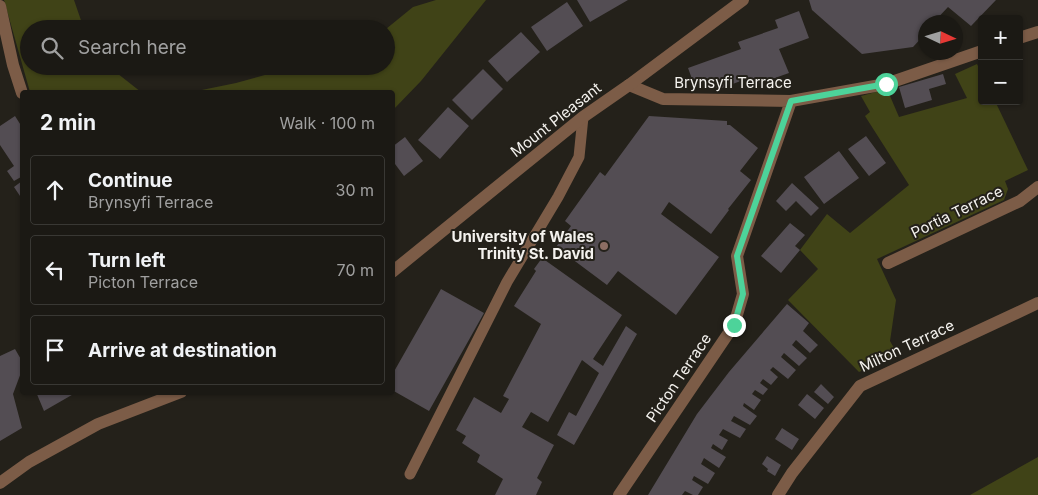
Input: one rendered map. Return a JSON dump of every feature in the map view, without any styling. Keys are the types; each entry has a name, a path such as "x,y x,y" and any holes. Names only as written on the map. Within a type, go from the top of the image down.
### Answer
{"street":[{"name":"Mount Pleasant","path":"395,270 584,116 743,0"},
{"path":"0,6 13,65 21,90"},
{"path":"1023,37 1038,32"},
{"name":"Brynsyfi Terrace","path":"629,85 663,99 791,101 886,84 978,52"},
{"name":"Picton Terrace","path":"618,495 734,325 743,294 737,256 791,101"},
{"name":"Portia Terrace","path":"888,263 1020,200 1038,187"},
{"name":"Milton Terrace","path":"778,495 792,472 860,386 1038,304"},
{"path":"0,483 29,462 98,424 173,395"}],"lane":[{"path":"410,474 507,282 579,158 584,116"}],"green space":[{"path":"4,0 74,0 81,20 20,20 20,57"},
{"path":"436,0 486,0 421,81 395,108 395,90 202,90 265,75 395,75 395,22 413,7"},
{"path":"977,64 978,105 997,105 1028,170 1005,181 1008,189 1004,200 877,259 896,300 890,341 898,355 859,372 788,300 818,269 800,250 827,214 850,233 909,185 865,116 870,112 861,96 887,89 899,117 967,98 955,74"},
{"path":"25,75 119,75 138,90 29,90"},
{"path":"1038,457 1038,495 970,495"}],"building":[{"path":"577,0 628,0 590,22"},
{"path":"809,0 996,0 982,15 978,15 978,19 971,26 963,19 963,15 958,15 948,7 941,15 918,15 918,42 913,47 862,54 812,10"},
{"path":"567,2 583,26 547,51 531,27"},
{"path":"799,11 809,38 779,49 789,73 749,87 746,79 722,88 711,88 709,82 695,87 688,68 741,49 738,42 778,28 775,20"},
{"path":"521,32 540,52 507,82 488,61"},
{"path":"483,69 503,89 472,120 452,100"},
{"path":"943,74 946,84 929,89 932,100 905,108 899,87"},
{"path":"448,107 469,126 440,159 418,140"},
{"path":"15,116 20,124 20,178 14,181 7,171 14,166 0,145 0,126"},
{"path":"649,116 727,121 727,125 730,125 758,148 740,171 751,180 711,234 669,202 661,214 719,257 676,315 618,271 607,285 556,247 571,226 565,221 600,172 605,176"},
{"path":"866,136 886,163 869,176 848,149"},
{"path":"405,137 423,161 404,176 395,164 395,145"},
{"path":"839,151 859,178 824,204 804,177"},
{"path":"20,182 20,196 14,187"},
{"path":"792,183 819,208 811,216 796,201 786,211 776,201"},
{"path":"790,223 805,235 795,246 800,250 781,273 761,256"},
{"path":"542,258 622,315 593,359 603,366 626,326 637,334 574,445 557,435 569,412 576,416 599,373 582,360 548,422 531,412 522,427 554,445 537,478 542,482 536,495 495,495 503,479 477,462 480,455 462,443 466,436 456,430 474,397 501,413 509,399 503,396 541,324 514,306"},
{"path":"441,289 484,313 429,411 395,392 395,370"},
{"path":"787,304 809,323 803,331 818,345 810,353 796,340 792,345 807,358 799,366 784,353 781,357 796,370 788,379 773,367 770,370 778,377 771,385 763,379 760,383 768,389 763,395 755,390 752,394 761,400 754,410 744,403 743,406 757,416 750,425 734,416 731,421 746,429 740,438 723,429 719,435 728,440 722,450 713,444 711,448 726,457 719,468 704,458 701,464 715,473 708,484 694,476 692,480 703,487 698,495 685,491 682,495 648,495 697,414 729,372"},
{"path":"15,349 20,358 20,375 13,394 22,428 0,441 0,356"},
{"path":"821,384 834,397 828,404 814,392"},
{"path":"807,394 824,408 815,419 798,405"},
{"path":"37,395 72,395 44,411"},
{"path":"782,428 799,439 792,450 775,439"},
{"path":"767,456 781,465 775,476 767,471 768,469 762,464"}],"place":[{"name":"University of Wales Trinity St. David","path":"604,246"}],"route":[{"path":"734,325 743,294 737,256 791,101 886,84"}]}
